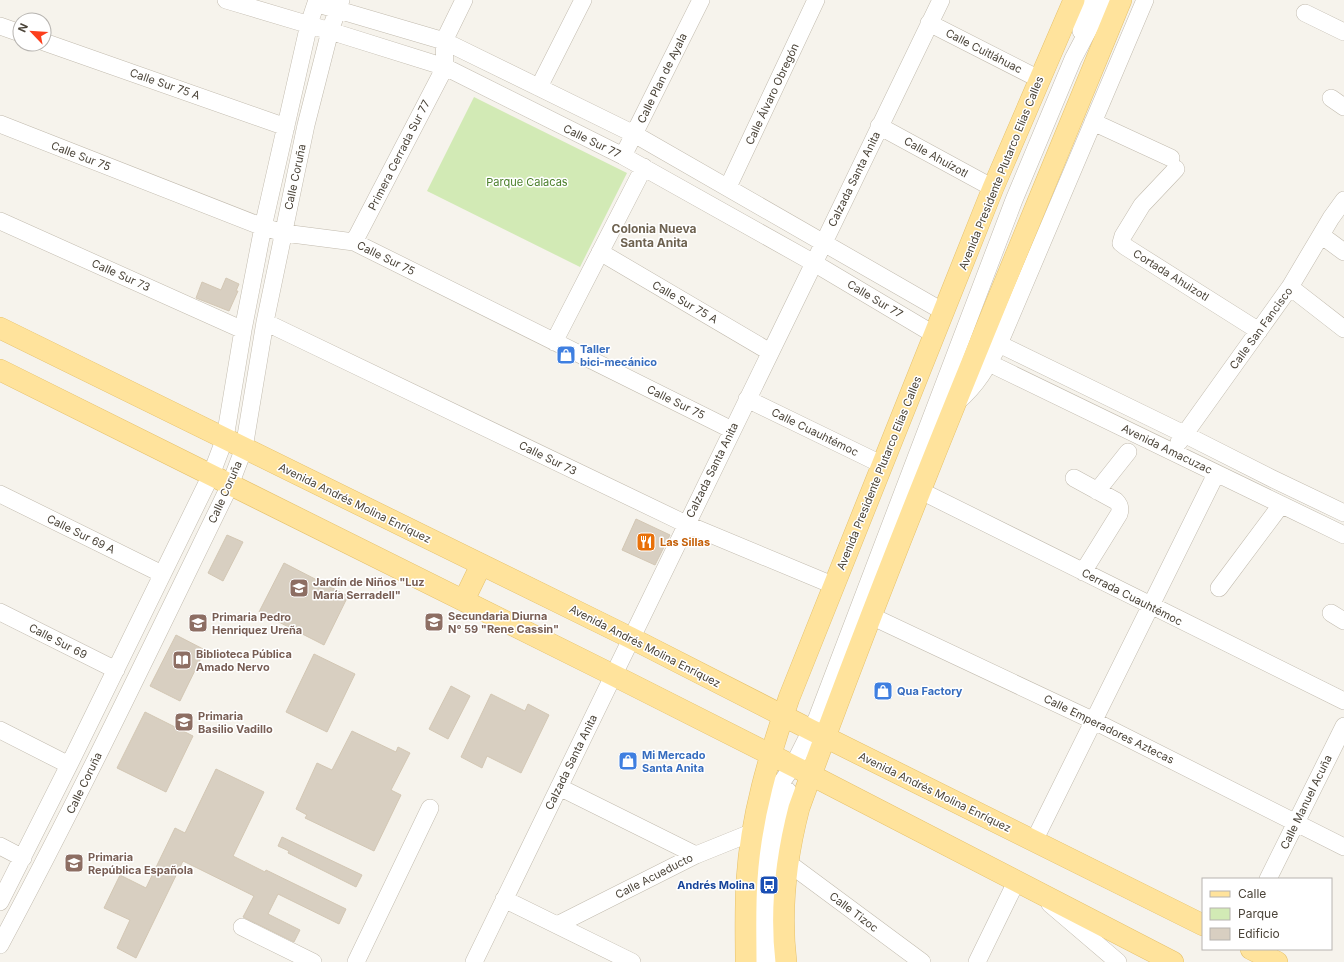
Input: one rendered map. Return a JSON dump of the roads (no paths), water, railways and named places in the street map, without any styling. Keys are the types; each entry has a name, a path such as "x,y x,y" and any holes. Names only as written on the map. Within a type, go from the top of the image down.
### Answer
{"main road":[{"name":"Avenida Presidente Plutarco Elías Calles","path":"746,962 747,879 759,794 770,754 789,698 993,188 1074,0"},
{"path":"786,962 784,914 787,862 799,808 811,775 818,734 871,616 955,404 1121,0"},
{"name":"Avenida Andrés Molina Enríquez","path":"0,328 631,638 818,734 1202,925"},
{"path":"0,370 464,600 770,754 1173,962"},
{"path":"464,600 481,565"},
{"path":"1253,950 1277,962"}],"street":[{"name":"Calle Sur 77","path":"226,0 330,30 445,67 644,167 814,263 934,335"},
{"path":"445,67 444,41 464,0"},
{"path":"539,87 583,0"},
{"name":"Calle Plan de Ayala","path":"623,156 701,0"},
{"name":"Calle Álvaro Obregón","path":"728,187 816,0"},
{"name":"Calzada Santa Anita","path":"474,962 941,0"},
{"path":"1074,59 1088,0"},
{"path":"760,962 759,950 768,818 778,786 818,734 822,703 1011,208 1074,59 1104,0"},
{"path":"955,404 970,391 989,363 999,344 1145,0"},
{"name":"Calle Sur 77","path":"312,1 338,5 444,41 539,87 634,134 944,312"},
{"name":"Calle Coruña","path":"0,902 116,670 211,475 225,438 243,330 263,227 309,24 312,1"},
{"name":"Calle Coruña","path":"0,945 52,848 230,485 244,448 265,322 306,125 330,30 338,5"},
{"path":"1305,12 1344,32"},
{"name":"Calle Cuitláhuac","path":"929,23 1039,79"},
{"path":"0,26 12,30"},
{"name":"Calle Sur 75 A","path":"52,45 286,127"},
{"name":"Primera Cerrada Sur 77","path":"354,242 445,67"},
{"name":"Cortada Ahuizotl","path":"1093,122 1173,164 1142,205 1123,236 1121,243 1126,248 1259,331"},
{"name":"Calle Sur 75","path":"0,124 263,227 284,233 354,242 732,430"},
{"name":"Calle Ahuízotl","path":"880,126 993,188"},
{"path":"554,342 644,167"},
{"name":"Calle San Fancisco","path":"1172,452 1290,287 1331,218 1344,200"},
{"name":"Calle Sur 73","path":"0,221 243,330"},
{"path":"1321,235 1344,252"},
{"name":"Calle Sur 75 A","path":"600,252 770,352"},
{"path":"1290,287 1344,329"},
{"name":"Calle Sur 73","path":"265,322 686,524 835,586"},
{"name":"Avenida Amacuzac","path":"999,344 1344,513"},
{"name":"Avenida Amacuzac","path":"989,363 1344,535"},
{"name":"Calle Cuauhtémoc","path":"747,399 883,465"},
{"path":"1097,491 1128,452"},
{"path":"1034,841 1216,474"},
{"path":"1074,478 1116,500 1121,509 1082,572"},
{"name":"Cerrada Cuauhtémoc","path":"921,491 1344,702"},
{"name":"Calle Sur 69 A","path":"0,494 162,574"},
{"path":"1219,588 1281,505"},
{"name":"Calle Sur 69","path":"0,612 116,670"},
{"name":"Calle Emperadores Aztecas","path":"871,616 1094,721 1344,847"},
{"name":"Calle Manuel Acuña","path":"1269,878 1344,726"},
{"path":"0,730 69,765"},
{"path":"772,962 771,951 781,818 793,766"},
{"path":"559,787 696,855"},
{"path":"356,962 430,808"},
{"name":"Calle Acueducto","path":"557,925 696,855 753,832"},
{"path":"0,846 22,858"},
{"name":"Calle Tizoc","path":"787,862 922,962"},
{"path":"977,962 1016,882"},
{"path":"1034,891 1118,962"},
{"path":"504,899 632,962"},
{"path":"242,927 313,962"}],"place":[{"name":"Taller bici-mecánico","path":"566,355"},
{"name":"Las Sillas","path":"646,542"},
{"name":"Jardín de Niños \"Luz María Serradell\"","path":"299,588"},
{"name":"Secundaria Diurna N° 59 \"Rene Cassin\"","path":"434,622"},
{"name":"Primaria Pedro Henriquez Ureña","path":"198,623"},
{"name":"Biblioteca Pública Amado Nervo","path":"182,660"},
{"name":"Qua Factory","path":"883,691"},
{"name":"Primaria Basilio Vadillo","path":"184,722"},
{"name":"Mi Mercado Santa Anita","path":"628,761"},
{"name":"Primaria República Española","path":"74,863"},
{"name":"Andrés Molina","path":"769,885"}],"district":[{"name":"Colonia Nueva Santa Anita","path":"654,235"}],"park label":[{"name":"Parque Calacas","path":"527,182"}]}
